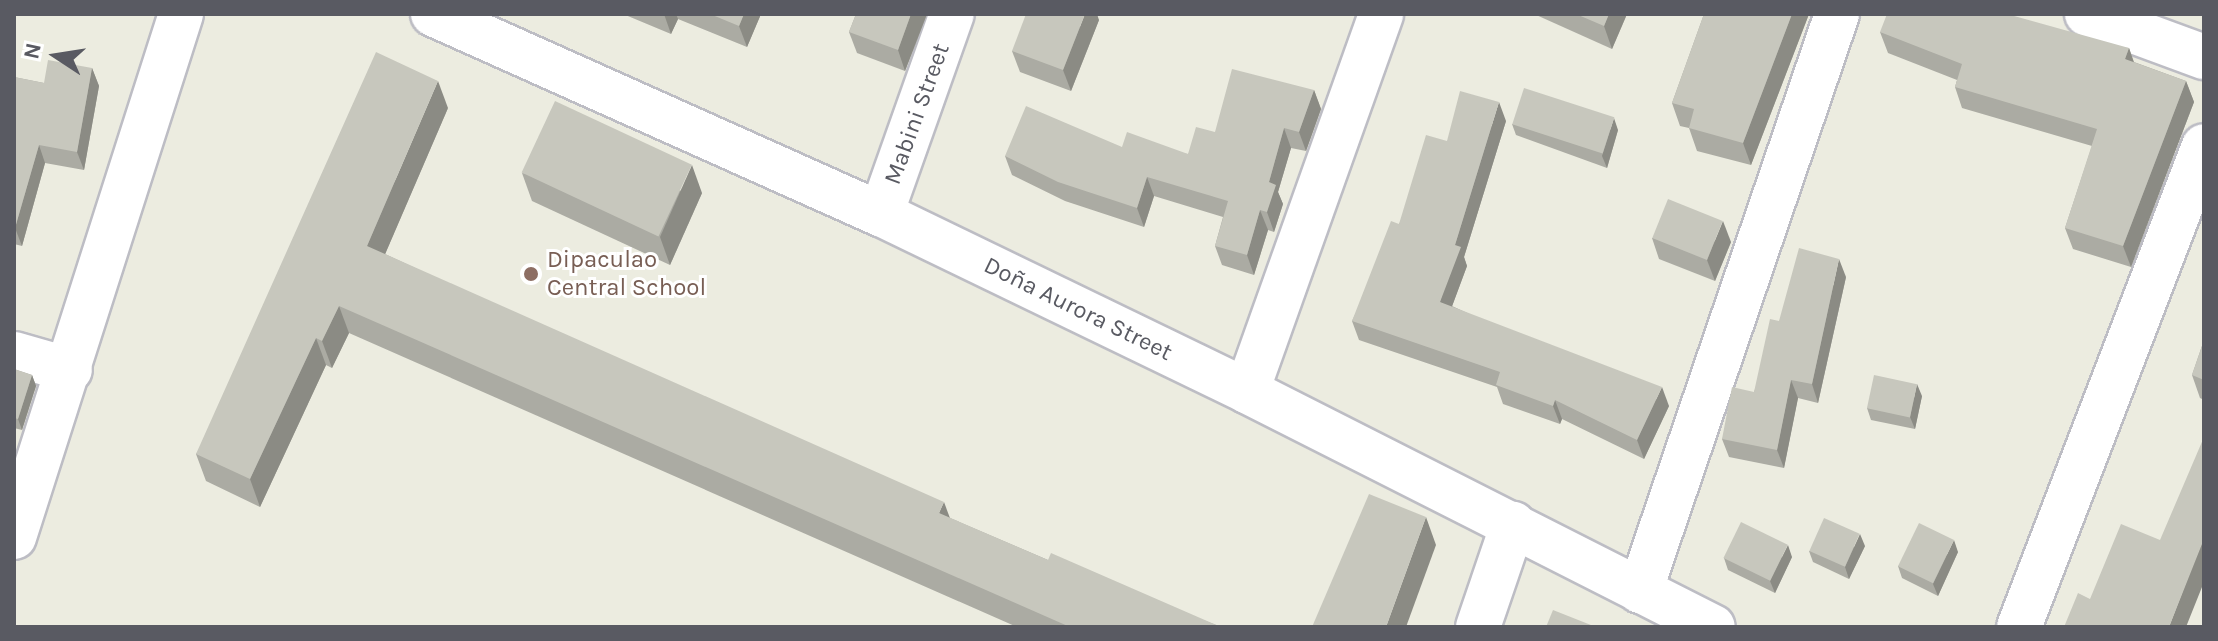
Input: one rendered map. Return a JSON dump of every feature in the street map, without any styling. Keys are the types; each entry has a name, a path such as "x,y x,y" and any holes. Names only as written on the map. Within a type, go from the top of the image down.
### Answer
{"street":[{"path":"14,537 70,370 181,14"},
{"name":"Doña Aurora Street","path":"433,14 881,214 1247,391 1713,627"},
{"name":"Mabini Street","path":"881,214 952,14"},
{"path":"1247,391 1381,14"},
{"path":"1640,591 1837,14"},
{"path":"2087,14 2204,57"},
{"path":"2019,627 2204,146"},
{"path":"14,354 70,370"},
{"path":"1478,627 1513,524"}],"building":[{"path":"710,14 744,14 739,26"},
{"path":"856,14 911,14 898,50 849,32"},
{"path":"1026,14 1085,14 1063,70 1012,51"},
{"path":"1576,14 1609,14 1604,26"},
{"path":"1704,14 1792,14 1743,143 1689,128 1694,109 1672,103"},
{"path":"1887,14 2007,14 2129,48 2125,59 2186,81 2123,246 2065,228 2097,129 1955,87 1962,64 1880,32"},
{"path":"376,52 438,81 367,246 944,502 939,513 1048,560 1051,553 1221,627 1070,627 339,306 322,341 316,338 250,479 196,454"},
{"path":"48,60 92,68 77,152 39,145 14,228 14,77 44,83"},
{"path":"1232,69 1314,90 1299,132 1284,128 1269,182 1276,185 1267,212 1260,210 1247,255 1215,246 1228,201 1147,177 1137,208 1058,182 1005,156 1026,106 1122,147 1127,132 1188,154 1196,127 1215,132"},
{"path":"1524,88 1614,117 1603,153 1512,124"},
{"path":"1460,91 1499,102 1455,245 1461,247 1440,302 1662,387 1637,440 1555,400 1553,406 1496,385 1500,372 1352,321 1391,221 1399,224 1426,135 1447,141"},
{"path":"555,101 692,165 658,236 522,173"},
{"path":"1668,199 1723,221 1707,260 1652,238"},
{"path":"1799,248 1839,259 1812,384 1791,380 1777,450 1722,439 1732,387 1754,392 1770,319 1779,321"},
{"path":"2204,340 2204,380 2192,375"},
{"path":"14,369 32,375 18,419 14,418"},
{"path":"1874,375 1917,384 1910,417 1867,408"},
{"path":"2204,437 2204,539 2169,627 2064,627 2078,593 2090,599 2121,524 2160,540"},
{"path":"1369,494 1426,517 1386,627 1312,627"},
{"path":"1824,518 1860,534 1845,567 1809,551"},
{"path":"1741,522 1788,545 1770,581 1723,558"},
{"path":"1919,523 1954,540 1933,583 1898,566"},
{"path":"1553,610 1596,627 1546,627"}],"place":[{"name":"Dipaculao Central School","path":"531,274"}]}
